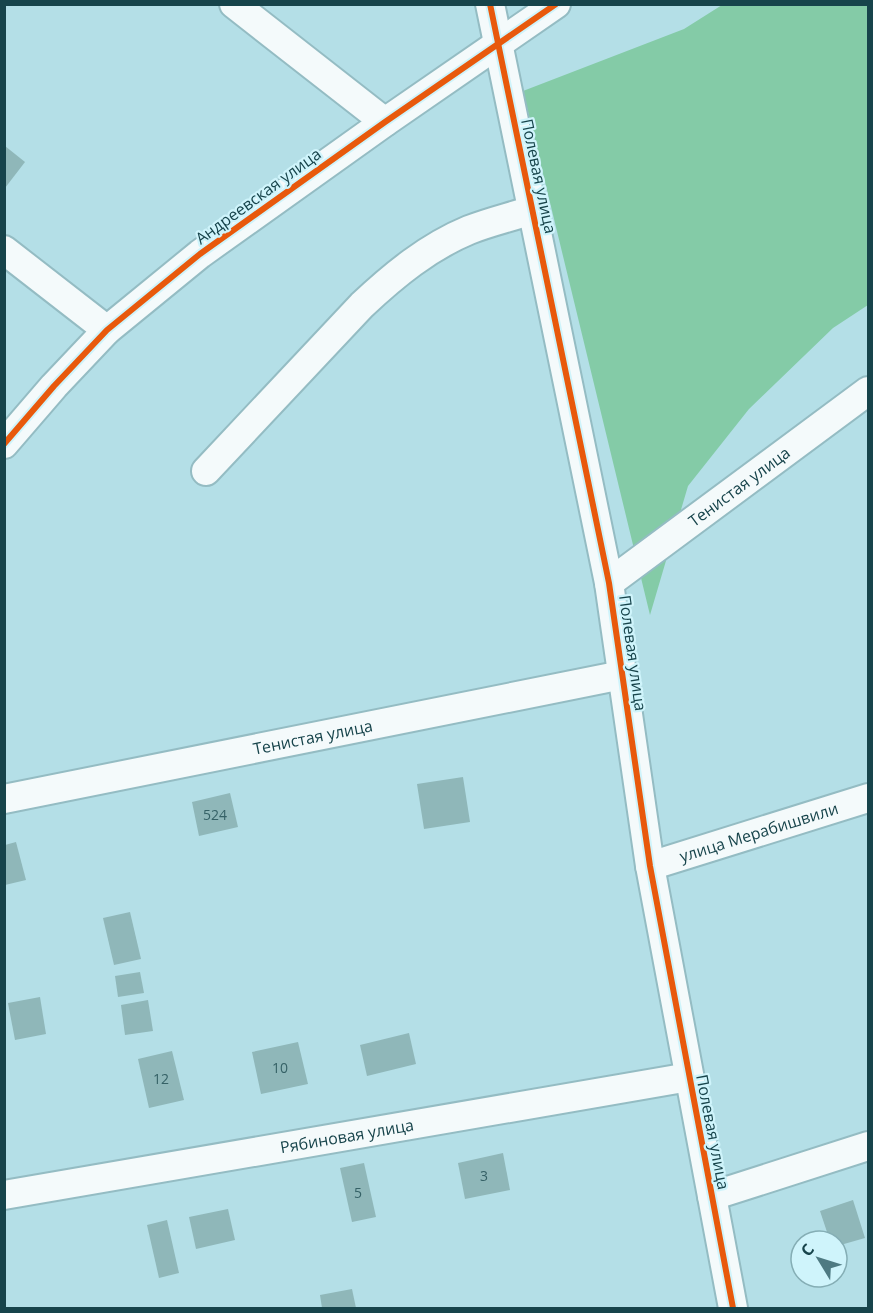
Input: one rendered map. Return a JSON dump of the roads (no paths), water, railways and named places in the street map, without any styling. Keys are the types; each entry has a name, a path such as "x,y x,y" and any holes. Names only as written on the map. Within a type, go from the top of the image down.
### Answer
{"street":[{"path":"234,4 385,122"},
{"name":"Полевая улица","path":"490,4 609,583 650,866 733,1308"},
{"name":"Андреевская улица","path":"4,444 107,330 200,254 556,4"},
{"path":"206,471 362,305 387,282 423,254 469,230 532,210"},
{"path":"4,250 107,330"},
{"name":"Тенистая улица","path":"609,583 868,391"},
{"name":"Тенистая улица","path":"4,799 622,675"},
{"name":"улица Мерабишвили","path":"650,866 868,798"},
{"name":"Рябиновая улица","path":"4,1195 689,1077"},
{"path":"712,1196 868,1146"}]}
